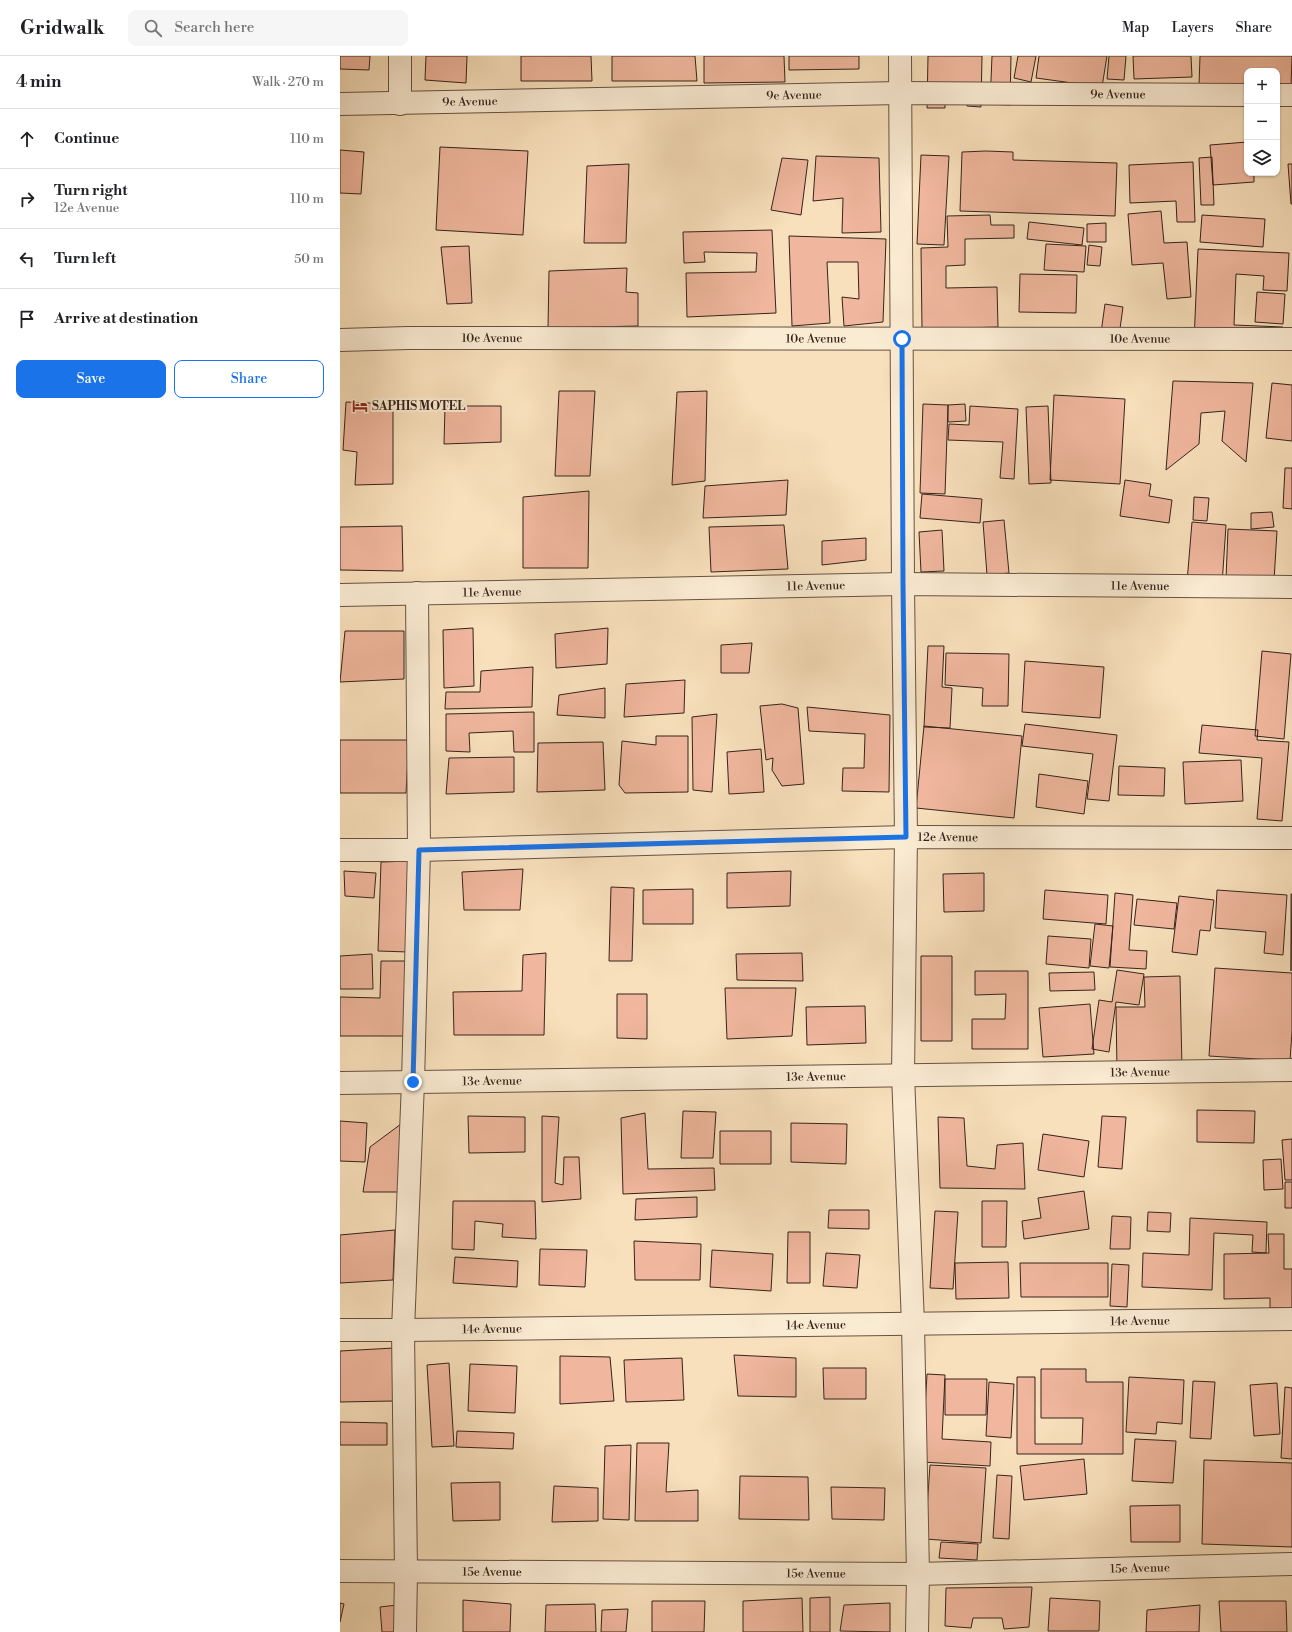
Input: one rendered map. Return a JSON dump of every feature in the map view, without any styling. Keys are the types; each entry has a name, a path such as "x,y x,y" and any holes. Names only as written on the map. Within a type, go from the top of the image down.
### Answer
{"street":[{"path":"400,56 400,104"},
{"path":"900,56 906,837 903,1075 914,1324 918,1574 917,1632"},
{"name":"9e Avenue","path":"340,104 900,93 1244,95"},
{"path":"1280,95 1292,95"},
{"name":"10e Avenue","path":"340,340 408,338 1292,339"},
{"name":"11e Avenue","path":"340,595 903,584 1292,586"},
{"path":"404,1632 406,1572 403,1330 413,1082 419,850 417,593"},
{"name":"12e Avenue","path":"340,850 419,850 906,837 1292,838"},
{"name":"13e Avenue","path":"340,1083 1292,1070"},
{"name":"14e Avenue","path":"340,1330 1292,1319"},
{"name":"15e Avenue","path":"340,1571 918,1574 1292,1564"}],"building":[{"path":"340,56 370,56 369,70 340,69"},
{"path":"426,56 467,56 466,83 425,80"},
{"path":"521,56 591,56 592,81 521,81"},
{"path":"612,56 695,56 697,81 612,81"},
{"path":"704,56 784,56 785,82 704,83"},
{"path":"789,56 859,56 859,69 789,70"},
{"path":"928,56 982,56 981,107 967,106 967,92 945,91 945,108 927,108"},
{"path":"992,56 1011,56 1010,105 990,104"},
{"path":"1018,56 1036,56 1031,82 1014,78"},
{"path":"1039,56 1107,56 1102,87 1036,78"},
{"path":"1109,56 1126,56 1124,80 1107,79"},
{"path":"1133,56 1191,56 1192,77 1134,79"},
{"path":"1200,56 1292,56 1291,87 1280,87 1280,68 1244,68 1244,86 1199,86"},
{"path":"1244,142 1244,176 1254,176 1254,182 1213,185 1210,145"},
{"path":"440,147 528,151 523,235 436,230"},
{"path":"340,150 364,152 361,194 340,193"},
{"path":"962,152 1013,152 1013,160 1117,163 1115,216 960,211"},
{"path":"921,155 949,156 944,245 917,244"},
{"path":"816,156 879,158 881,232 842,233 843,198 813,201"},
{"path":"1212,157 1214,205 1201,205 1199,158"},
{"path":"782,158 808,160 801,215 771,210"},
{"path":"1193,162 1195,222 1177,222 1176,201 1130,203 1129,165"},
{"path":"629,164 626,243 584,243 587,166"},
{"path":"1288,164 1292,164 1292,204 1291,204"},
{"path":"1161,211 1164,243 1187,242 1191,297 1167,299 1163,263 1132,265 1128,214"},
{"path":"990,215 991,225 1014,225 1014,238 965,239 965,265 946,266 946,288 997,287 998,327 922,329 921,248 948,247 947,216"},
{"path":"1202,215 1265,219 1263,247 1200,242"},
{"path":"1029,222 1084,228 1082,245 1027,239"},
{"path":"1106,223 1106,242 1087,242 1087,224"},
{"path":"772,230 776,313 687,317 686,273 756,272 757,253 704,252 705,262 684,263 683,232"},
{"path":"789,236 886,239 883,322 844,326 842,297 859,299 858,262 827,262 830,323 792,326"},
{"path":"1046,244 1086,246 1084,272 1044,270"},
{"path":"1089,245 1102,247 1100,266 1087,265"},
{"path":"469,246 472,303 447,304 441,247"},
{"path":"1198,249 1289,253 1287,291 1263,290 1264,276 1236,274 1234,325 1283,327 1282,345 1194,341"},
{"path":"627,268 626,292 638,293 638,326 548,328 549,271"},
{"path":"1020,274 1077,275 1076,313 1019,312"},
{"path":"1257,292 1285,294 1283,324 1255,322"},
{"path":"1105,304 1123,307 1118,343 1100,340"},
{"path":"1173,381 1253,383 1246,462 1222,441 1225,411 1201,413 1199,444 1166,470"},
{"path":"1272,383 1292,385 1292,441 1266,438"},
{"path":"559,391 595,391 590,476 555,476"},
{"path":"707,391 705,481 672,485 677,392"},
{"path":"1054,395 1125,399 1120,484 1050,480"},
{"path":"346,402 393,404 393,484 355,485 357,452 343,450"},
{"path":"923,404 948,405 945,494 920,493"},
{"path":"965,404 966,421 948,422 948,405"},
{"path":"445,406 501,406 501,442 444,444"},
{"path":"970,406 1018,409 1014,479 1000,478 1003,442 948,440 949,424 969,425"},
{"path":"1048,406 1051,483 1029,484 1026,407"},
{"path":"1285,468 1292,468 1292,509 1283,508"},
{"path":"788,480 786,515 703,518 705,486"},
{"path":"1125,480 1151,484 1149,496 1172,500 1169,523 1120,516"},
{"path":"589,491 588,568 523,568 523,497"},
{"path":"922,494 982,499 980,523 920,518"},
{"path":"1194,497 1209,498 1207,521 1193,520"},
{"path":"1272,512 1274,527 1251,529 1251,513"},
{"path":"1004,520 1009,573 987,575 983,522"},
{"path":"1192,522 1226,525 1222,585 1187,582"},
{"path":"784,525 788,569 711,572 709,527"},
{"path":"402,526 403,571 340,570 340,527"},
{"path":"1228,529 1277,531 1274,581 1226,579"},
{"path":"942,530 944,571 921,572 919,532"},
{"path":"866,538 866,560 822,565 822,541"},
{"path":"473,628 474,686 444,688 443,630"},
{"path":"608,628 607,664 556,668 555,634"},
{"path":"345,631 404,631 404,679 340,682"},
{"path":"752,643 749,673 721,673 721,645"},
{"path":"928,646 944,646 942,687 952,688 950,728 924,727"},
{"path":"1262,651 1291,654 1284,739 1255,736"},
{"path":"946,653 1009,654 1008,706 982,706 983,688 945,685"},
{"path":"1025,661 1104,667 1100,718 1022,712"},
{"path":"533,667 532,707 445,709 446,692 480,692 481,671"},
{"path":"685,680 684,713 624,717 626,684"},
{"path":"605,688 605,718 557,715 559,695"},
{"path":"782,704 798,708 804,784 782,786 772,770 773,758 766,760 760,706"},
{"path":"807,707 890,715 889,792 842,791 843,768 864,768 865,734 809,731"},
{"path":"534,712 534,752 514,752 513,731 469,733 470,752 446,751 446,714"},
{"path":"717,714 712,792 693,790 692,717"},
{"path":"1025,724 1117,735 1109,801 1087,799 1093,754 1022,746"},
{"path":"1202,725 1258,730 1257,740 1289,742 1282,821 1257,819 1262,758 1199,753"},
{"path":"924,726 1022,736 1014,818 916,808"},
{"path":"656,736 688,736 688,792 625,793 619,785 622,741 656,745"},
{"path":"340,740 409,740 406,793 340,793"},
{"path":"603,742 605,790 537,792 538,743"},
{"path":"761,749 764,792 729,794 727,752"},
{"path":"514,757 514,792 446,794 449,758"},
{"path":"1241,760 1243,801 1185,804 1183,762"},
{"path":"1119,766 1165,768 1164,796 1118,795"},
{"path":"1039,774 1088,781 1084,814 1036,807"},
{"path":"412,861 409,952 378,951 381,862"},
{"path":"523,869 520,910 464,910 462,872"},
{"path":"344,871 376,873 374,898 345,896"},
{"path":"791,871 790,906 727,908 727,873"},
{"path":"984,873 984,911 944,912 943,874"},
{"path":"611,887 634,888 632,961 609,961"},
{"path":"693,889 693,924 643,924 643,890"},
{"path":"1045,890 1108,895 1106,924 1043,919"},
{"path":"1217,890 1287,895 1283,955 1264,953 1266,932 1215,928"},
{"path":"1115,893 1133,895 1129,950 1147,951 1146,969 1110,967"},
{"path":"1291,894 1292,894 1291,971"},
{"path":"1179,896 1214,900 1210,931 1200,930 1197,955 1172,952"},
{"path":"1137,899 1177,903 1174,929 1134,925"},
{"path":"1095,924 1113,926 1109,968 1090,966"},
{"path":"1048,936 1091,939 1089,968 1046,964"},
{"path":"546,953 544,1035 454,1035 453,992 522,991 523,955"},
{"path":"802,953 803,981 737,980 736,954"},
{"path":"372,954 373,989 340,989 340,956"},
{"path":"921,956 952,956 952,1041 921,1041"},
{"path":"381,961 410,961 406,1036 340,1036 340,997 380,998"},
{"path":"1215,968 1292,973 1292,1031 1290,1061 1209,1056"},
{"path":"1117,970 1144,974 1139,1005 1116,1002 1109,1052 1092,1049 1099,1000 1112,1002"},
{"path":"975,971 1028,971 1028,1049 972,1049 972,1019 1005,1019 1006,994 975,995"},
{"path":"1094,972 1095,990 1050,991 1049,973"},
{"path":"1180,976 1182,1069 1117,1070 1116,1007 1145,1007 1144,977"},
{"path":"725,988 796,988 792,1036 727,1039"},
{"path":"617,994 647,994 647,1039 617,1038"},
{"path":"1090,1004 1094,1054 1043,1057 1039,1008"},
{"path":"865,1006 866,1043 807,1045 806,1007"},
{"path":"1197,1110 1255,1111 1254,1143 1197,1142"},
{"path":"683,1111 716,1112 713,1158 681,1158"},
{"path":"645,1113 648,1169 714,1168 715,1190 623,1194 621,1118"},
{"path":"468,1116 525,1117 525,1152 469,1153"},
{"path":"542,1116 559,1117 555,1183 563,1185 564,1157 579,1157 581,1199 542,1202"},
{"path":"1102,1116 1126,1117 1122,1169 1098,1167"},
{"path":"938,1117 964,1118 967,1166 995,1169 997,1145 1023,1143 1025,1189 940,1188"},
{"path":"340,1121 367,1123 365,1162 340,1161"},
{"path":"791,1123 847,1124 846,1164 791,1162"},
{"path":"401,1124 400,1192 363,1192 370,1147"},
{"path":"720,1131 771,1131 771,1164 720,1164"},
{"path":"1043,1134 1089,1141 1084,1177 1038,1170"},
{"path":"1292,1139 1292,1180 1285,1180 1282,1140"},
{"path":"1281,1159 1283,1189 1264,1190 1263,1160"},
{"path":"1285,1182 1292,1182 1292,1208 1285,1208"},
{"path":"1084,1191 1089,1229 1024,1239 1022,1221 1041,1218 1038,1198"},
{"path":"697,1197 697,1217 635,1220 636,1199"},
{"path":"453,1201 535,1201 536,1239 502,1237 503,1224 475,1221 474,1250 452,1249"},
{"path":"982,1201 1007,1201 1006,1247 982,1247"},
{"path":"829,1210 869,1210 869,1229 828,1228"},
{"path":"935,1211 958,1212 953,1289 930,1288"},
{"path":"1148,1212 1171,1213 1170,1232 1147,1231"},
{"path":"1112,1216 1131,1217 1130,1249 1110,1249"},
{"path":"1190,1218 1267,1222 1266,1253 1252,1252 1253,1235 1214,1233 1212,1290 1142,1287 1143,1253 1189,1255"},
{"path":"395,1230 393,1280 340,1283 340,1235"},
{"path":"788,1232 810,1232 810,1283 787,1283"},
{"path":"1268,1234 1284,1234 1284,1269 1292,1269 1292,1308 1270,1308 1270,1298 1224,1299 1224,1254 1269,1253"},
{"path":"634,1241 701,1244 700,1280 635,1280"},
{"path":"540,1249 587,1250 585,1287 539,1285"},
{"path":"712,1250 773,1254 771,1291 710,1287"},
{"path":"826,1253 860,1255 857,1288 823,1286"},
{"path":"455,1257 518,1261 517,1287 453,1283"},
{"path":"1008,1262 1009,1298 956,1299 955,1263"},
{"path":"1020,1263 1108,1263 1108,1297 1021,1297"},
{"path":"1112,1264 1129,1265 1127,1307 1110,1306"},
{"path":"394,1348 393,1401 340,1402 340,1351"},
{"path":"734,1355 796,1358 796,1397 738,1396"},
{"path":"560,1356 610,1357 614,1401 560,1404"},
{"path":"682,1358 684,1400 626,1402 624,1360"},
{"path":"449,1363 454,1446 432,1447 427,1365"},
{"path":"470,1364 517,1366 515,1413 468,1411"},
{"path":"823,1368 866,1368 866,1399 824,1399"},
{"path":"1041,1369 1086,1369 1086,1382 1123,1382 1123,1454 1017,1454 1017,1377 1035,1377 1035,1444 1082,1444 1083,1418 1041,1418"},
{"path":"927,1374 945,1375 942,1439 991,1442 990,1466 922,1462"},
{"path":"1129,1377 1184,1380 1182,1424 1157,1422 1156,1434 1126,1432"},
{"path":"945,1379 987,1379 986,1415 945,1415"},
{"path":"1193,1381 1215,1382 1211,1439 1190,1438"},
{"path":"989,1382 1014,1384 1011,1438 986,1436"},
{"path":"1277,1383 1280,1434 1254,1436 1250,1385"},
{"path":"1285,1387 1292,1388 1292,1459 1281,1458"},
{"path":"340,1422 387,1423 387,1445 340,1445"},
{"path":"457,1431 514,1433 513,1449 456,1447"},
{"path":"1135,1439 1176,1441 1173,1483 1132,1481"},
{"path":"637,1443 669,1443 666,1492 698,1490 698,1521 635,1521"},
{"path":"631,1445 629,1520 603,1519 605,1446"},
{"path":"1084,1459 1087,1494 1024,1500 1020,1466"},
{"path":"1204,1460 1292,1463 1292,1547 1202,1544"},
{"path":"930,1465 986,1468 981,1543 925,1539"},
{"path":"997,1475 1012,1476 1009,1539 993,1538"},
{"path":"740,1476 808,1477 809,1520 739,1519"},
{"path":"500,1482 500,1520 453,1521 451,1483"},
{"path":"554,1486 598,1488 598,1521 552,1522"},
{"path":"831,1487 885,1488 884,1520 832,1519"},
{"path":"1180,1505 1180,1542 1131,1542 1130,1506"},
{"path":"941,1542 978,1544 977,1560 939,1558"},
{"path":"1032,1587 1029,1627 1004,1629 1002,1618 973,1618 971,1628 945,1626 946,1588"},
{"path":"830,1597 830,1632 810,1632 810,1598"},
{"path":"802,1598 803,1632 743,1632 743,1601"},
{"path":"1050,1598 1100,1601 1099,1631 1048,1631"},
{"path":"463,1600 511,1604 510,1632 463,1632"},
{"path":"652,1601 705,1601 704,1632 652,1632"},
{"path":"1219,1601 1286,1601 1287,1632 1221,1632"},
{"path":"340,1603 344,1604 340,1622"},
{"path":"890,1603 890,1632 840,1631 844,1605"},
{"path":"595,1604 596,1632 545,1632 546,1605"},
{"path":"397,1605 397,1632 382,1632 380,1607"},
{"path":"1200,1605 1199,1632 1146,1632 1147,1610"},
{"path":"628,1609 626,1632 601,1632 602,1610"}],"place":[{"name":"SAPHIS MOTEL","path":"360,406"}],"route":[{"path":"413,1082 419,850 906,837 902,339"}]}
